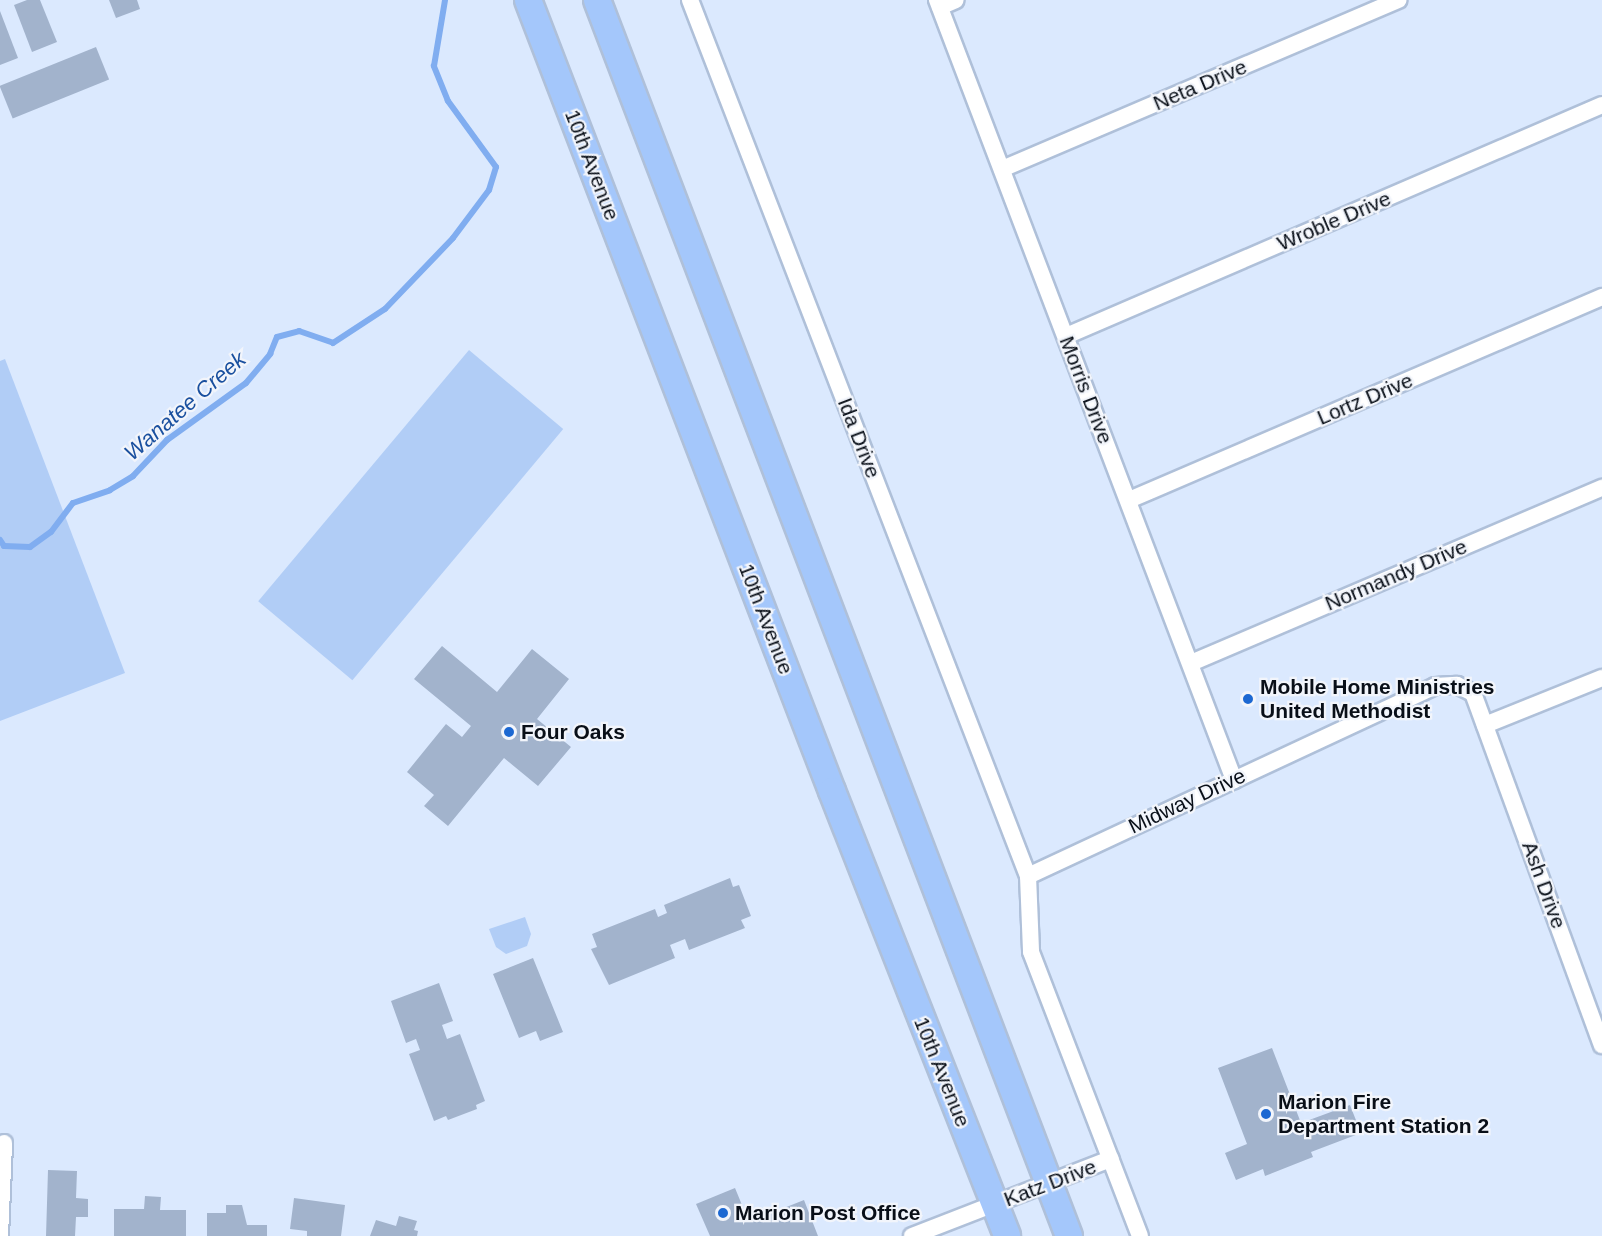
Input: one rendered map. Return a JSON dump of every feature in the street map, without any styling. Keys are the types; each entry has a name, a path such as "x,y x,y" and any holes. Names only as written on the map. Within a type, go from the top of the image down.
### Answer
{"main road":[{"name":"10th Avenue","path":"528,0 1007,1236"},
{"path":"597,0 1069,1236"}],"street":[{"name":"Ida Drive","path":"690,0 1028,876"},
{"name":"Neta Drive","path":"1002,169 1398,0"},
{"name":"Morris Drive","path":"944,2 1002,169 1234,780"},
{"name":"Wroble Drive","path":"1066,336 1602,105"},
{"name":"Lortz Drive","path":"1129,500 1602,297"},
{"name":"Normandy Drive","path":"1191,663 1602,488"},
{"path":"1485,725 1602,678"},
{"name":"Midway Drive","path":"1028,876 1435,686 1457,685 1473,693 1485,725"},
{"name":"Ash Drive","path":"1485,725 1602,1045"},
{"path":"1028,876 1031,952 1111,1159"},
{"path":"0,1236 4,1143"},
{"name":"Katz Drive","path":"912,1236 1111,1159 1140,1236"}],"shaded area":[{"path":"469,350 563,429 352,680 258,601"},
{"path":"5,359 125,673 0,721 0,361"},
{"path":"525,917 531,934 527,946 506,954 496,947 489,929"}],"building":[{"path":"27,0 40,0 57,42 32,52 14,5"},
{"path":"109,0 137,0 140,9 116,18"},
{"path":"0,11 18,58 0,65"},
{"path":"96,47 109,79 13,118 0,86"},
{"name":"Four Oaks","path":"442,646 497,692 532,649 569,679 537,719 571,747 538,786 504,758 448,826 424,806 434,795 407,772 446,724 462,737 471,726 414,679"},
{"path":"730,878 733,887 739,885 751,916 741,920 745,928 689,950 685,939 670,945 675,958 609,985 591,949 597,947 592,934 655,909 658,917 667,913 664,905"},
{"path":"533,958 563,1032 540,1041 536,1031 519,1038 493,974"},
{"path":"439,983 453,1021 442,1025 447,1039 460,1034 485,1101 476,1105 477,1109 448,1120 446,1116 434,1121 409,1054 420,1050 416,1039 406,1043 391,1001"},
{"name":"Marion Fire Department Station 2","path":"1272,1048 1301,1123 1350,1105 1361,1133 1311,1152 1313,1157 1265,1176 1263,1169 1236,1180 1225,1153 1247,1144 1218,1068"},
{"path":"48,1170 77,1171 76,1198 88,1199 88,1217 76,1217 75,1236 46,1236"},
{"name":"Marion Post Office","path":"735,1188 749,1222 804,1200 818,1236 710,1236 696,1204"},
{"path":"145,1196 161,1197 160,1210 186,1210 186,1236 114,1236 114,1209 144,1209"},
{"path":"294,1198 345,1205 341,1236 307,1236 307,1231 290,1229"},
{"path":"226,1205 242,1205 247,1225 267,1225 267,1236 207,1236 207,1213 226,1213"},
{"path":"399,1216 417,1221 414,1230 418,1231 417,1236 370,1236 376,1220 396,1226"}],"waterway":[{"name":"Wanatee Creek","path":"0,540 4,546 30,547 51,532 73,503 110,490 133,476 167,440 246,383 270,354 277,337 299,331 333,343 385,309 453,238 489,190 496,167 448,101 434,66 445,0"}],"place":[{"name":"Mobile Home Ministries United Methodist","path":"1248,699"},
{"name":"Four Oaks","path":"509,732"},
{"name":"Marion Fire Department Station 2","path":"1266,1114"},
{"name":"Marion Post Office","path":"723,1213"}]}
